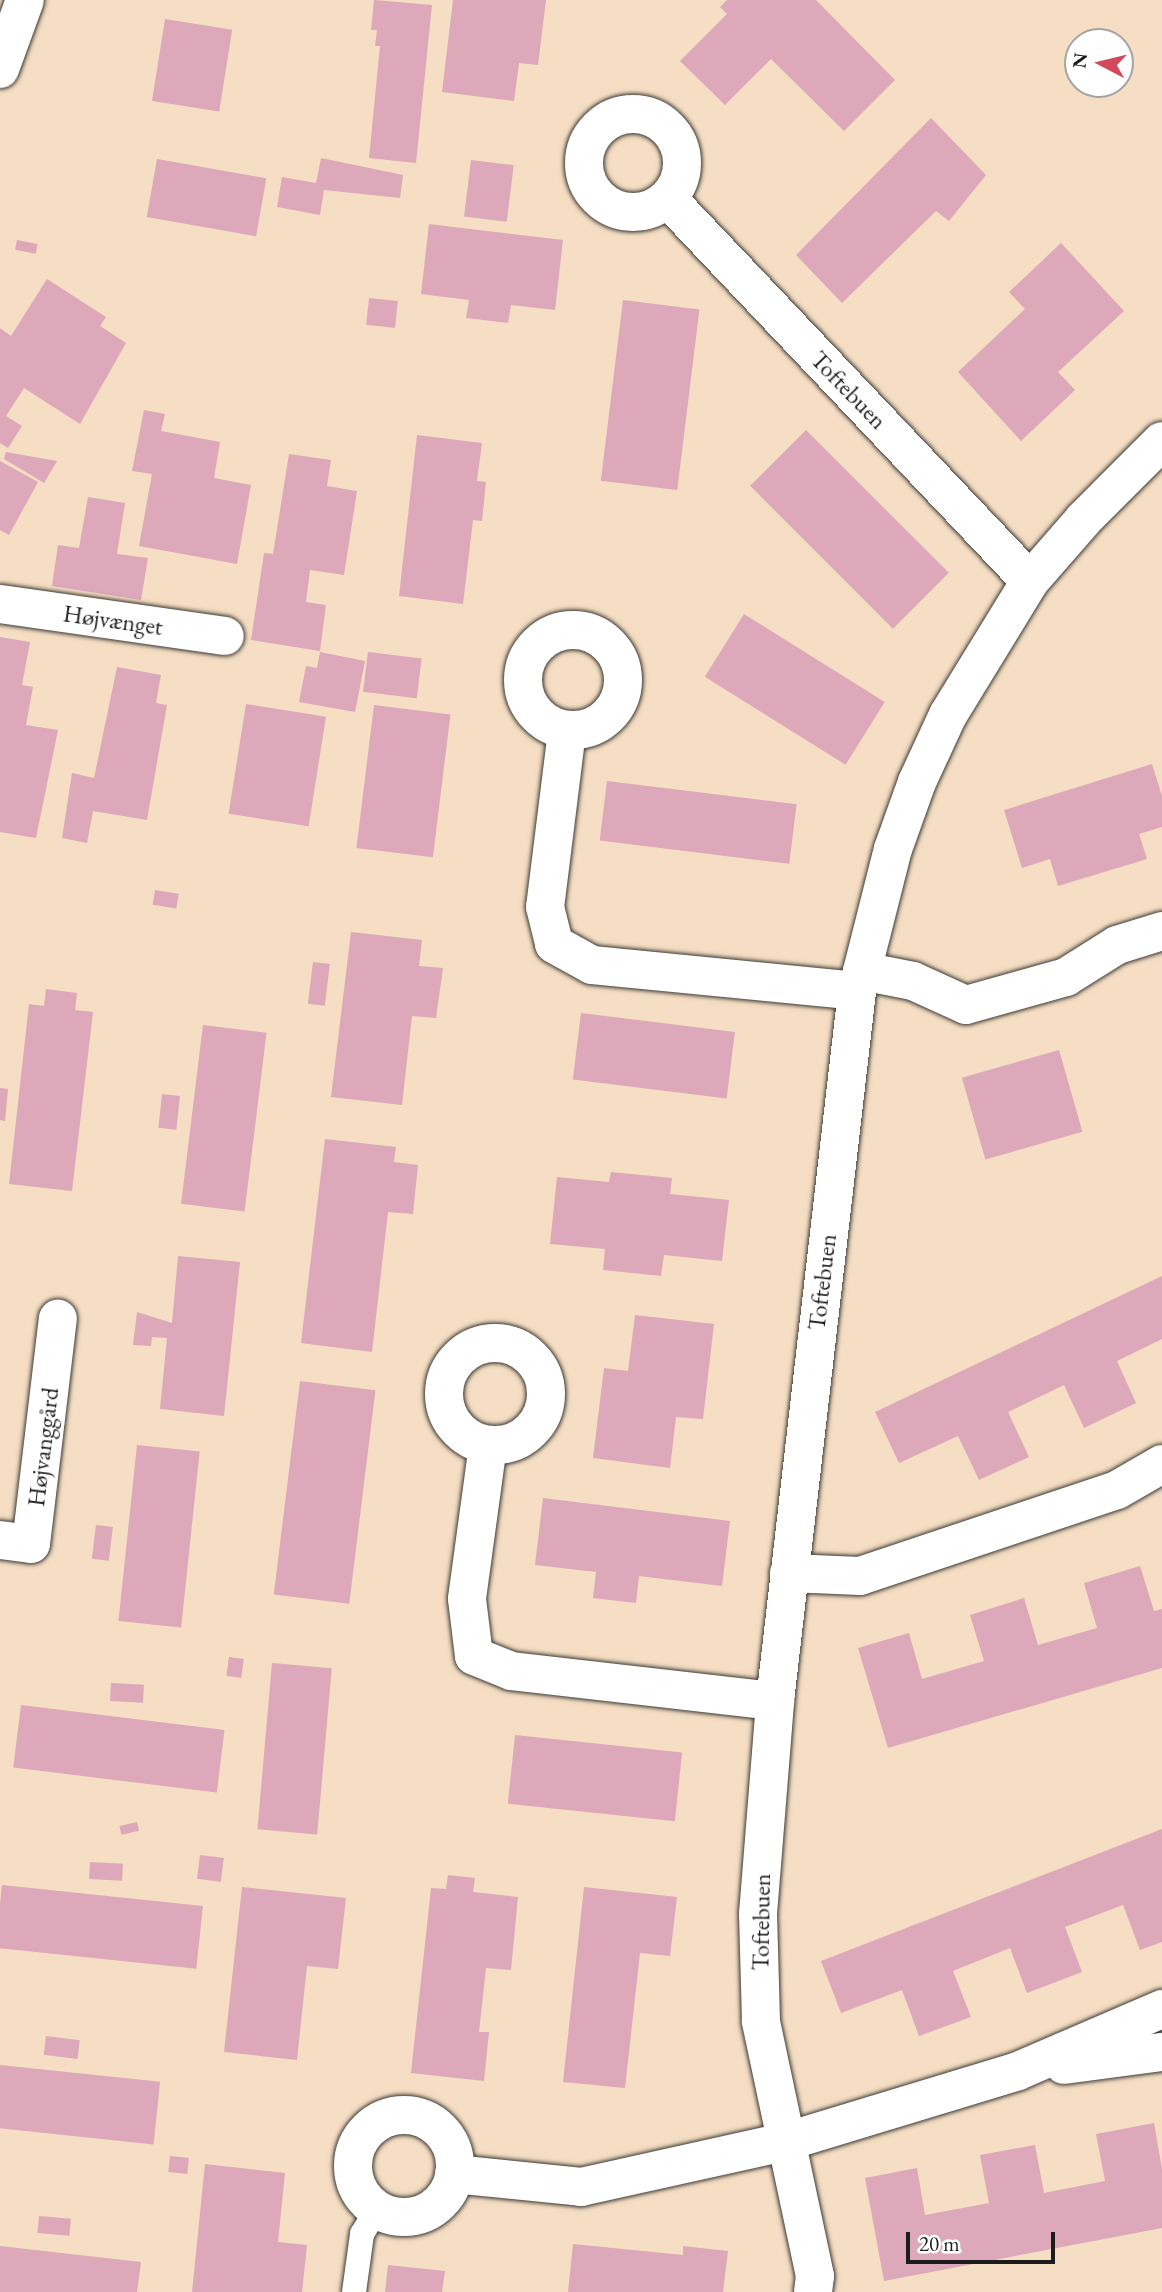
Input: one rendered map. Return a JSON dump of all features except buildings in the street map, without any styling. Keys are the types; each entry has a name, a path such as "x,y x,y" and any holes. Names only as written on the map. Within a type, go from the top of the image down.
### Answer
{"street":[{"path":"0,69 25,0"},
{"name":"Toftebuen","path":"668,199 1030,581"},
{"name":"Toftebuen","path":"813,2292 815,2276 761,2021 758,1914 775,1701 860,981 893,849 917,782 947,715 1030,581 1084,519 1162,441"},
{"name":"Højvænget","path":"0,604 225,636"},
{"path":"567,731 545,907 554,944 592,965 860,981 913,981 966,1005 1066,977 1117,945 1162,931"},
{"name":"Højvanggård","path":"0,1540 31,1544 58,1319"},
{"path":"488,1445 467,1599 474,1656 512,1671 775,1701"},
{"path":"1123,1487 1162,1464"},
{"path":"789,1573 860,1576 1123,1487 1162,1480"},
{"path":"454,2174 582,2187 788,2141 1018,2071 1162,2009"},
{"path":"1018,2071 1162,2052"},
{"path":"412,2115 431,2122 445,2136 454,2154 454,2174 447,2193 433,2207 415,2216 395,2216 377,2209 354,2177 360,2138 374,2124 392,2116 412,2115"}],"lane":[{"path":"354,2292 362,2234 377,2209"}]}
